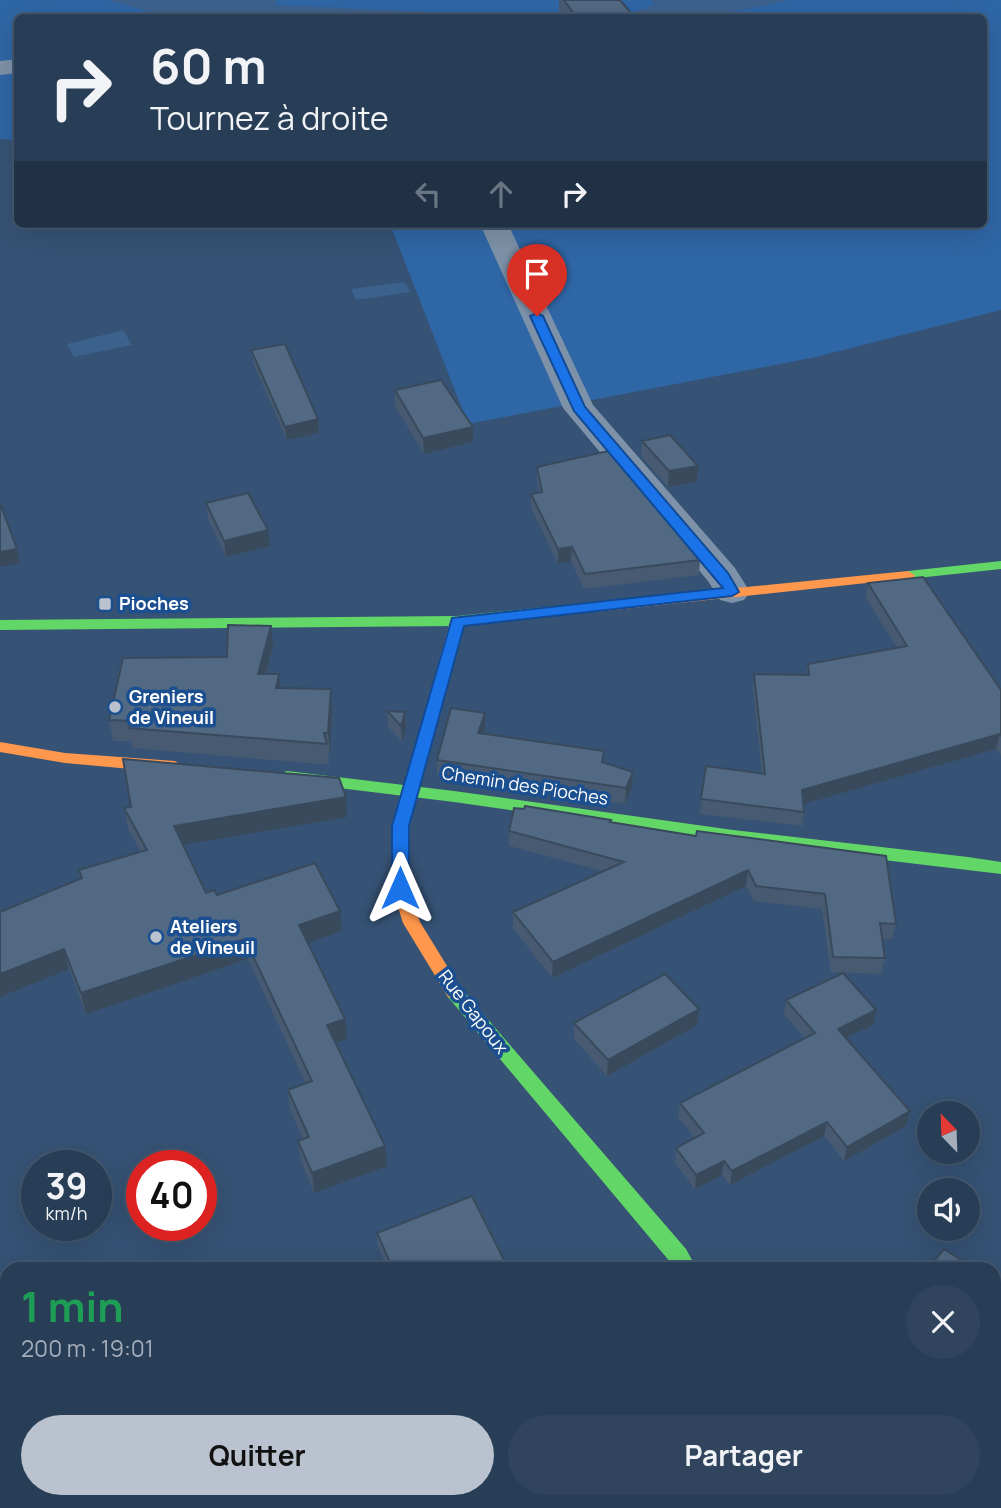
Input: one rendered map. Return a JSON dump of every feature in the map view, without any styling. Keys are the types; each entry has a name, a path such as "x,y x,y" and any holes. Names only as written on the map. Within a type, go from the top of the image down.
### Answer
{"street":[{"path":"496,228 579,408 723,576 732,592"},
{"path":"0,625 457,621 1001,565"},
{"name":"Rue Gapoux","path":"457,621 401,826 400,888 412,923 456,996 683,1262"},
{"path":"0,747 65,758 188,768"},
{"name":"Chemin des Pioches","path":"270,775 410,788 667,827 1001,868"}],"shaded area":[{"path":"0,0 1001,0 1001,310 816,357 468,424 392,228 987,228 987,14 14,14 14,140 0,139"},
{"path":"107,0 277,0 275,5 474,14 157,14"},
{"path":"650,0 790,0 723,14 629,14 655,4"},
{"path":"404,282 411,292 356,300 351,289"},
{"path":"123,330 132,345 74,357 67,344"}],"building":[{"path":"564,0 620,0 632,14 574,14"},
{"path":"285,344 318,419 285,427 251,350"},
{"path":"441,380 473,427 423,438 395,390"},
{"path":"670,435 698,466 669,471 642,441"},
{"path":"608,451 700,560 585,574 572,547 558,549 531,494 542,492 537,467"},
{"path":"248,493 268,530 224,541 206,503"},
{"path":"0,503 17,549 0,552"},
{"path":"923,577 1001,690 1001,736 1000,734 802,790 804,812 701,799 706,766 765,774 754,674 809,675 808,664 907,646 868,583"},
{"path":"228,625 271,626 258,674 279,674 276,688 331,689 328,733 324,733 327,744 129,728 131,721 109,720 123,658 227,657"},
{"path":"451,708 485,713 478,733 604,751 602,762 633,772 626,788 437,760"},
{"path":"387,711 405,712 401,726"},
{"path":"123,759 339,778 346,797 174,826 206,893 214,890 217,895 315,863 340,911 299,925 345,1019 327,1025 385,1146 312,1173 298,1141 309,1137 288,1090 312,1081 245,939 81,993 64,949 0,974 0,912 82,878 79,870 147,850 124,808 131,807"},
{"path":"525,806 696,836 697,831 886,856 896,924 880,923 885,958 833,957 825,894 756,886 748,870 553,962 513,912 624,862 509,831 514,808 524,809"},
{"path":"843,973 876,1010 838,1029 910,1111 847,1147 827,1122 732,1171 724,1161 696,1175 676,1148 704,1133 680,1103 815,1033 786,1000"},
{"path":"665,974 699,1009 608,1060 574,1023"},
{"path":"472,1196 505,1262 390,1262 377,1233"},
{"path":"944,1249 964,1262 934,1262"}],"traffic: fast":[{"path":"908,575 1001,565"},
{"path":"0,625 457,621 595,607"},
{"path":"287,777 733,836 1001,868"},
{"path":"454,992 683,1262"}],"traffic: slow":[{"path":"595,607 908,575"},
{"path":"454,992 412,923 400,888 401,826 457,621"},
{"path":"0,747 65,758 175,767"}],"place":[{"name":"Pioches","path":"105,604"},
{"name":"Greniers de Vineuil","path":"115,707"},
{"name":"Ateliers de Vineuil","path":"156,937"}],"route":[{"path":"400,888 401,826 457,621 732,592 723,576 579,408 537,316"}]}
